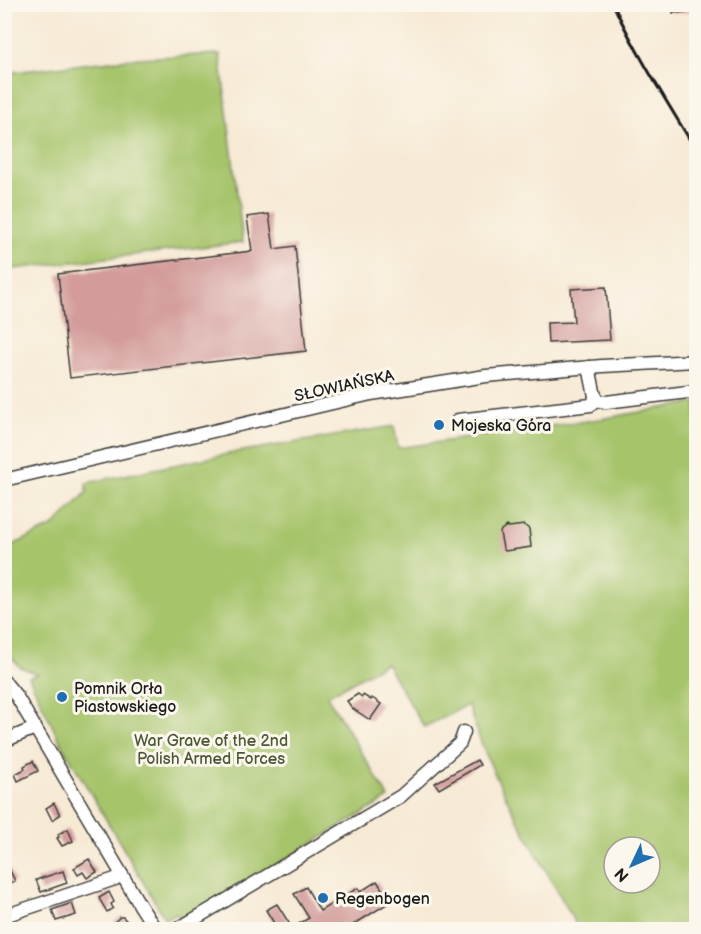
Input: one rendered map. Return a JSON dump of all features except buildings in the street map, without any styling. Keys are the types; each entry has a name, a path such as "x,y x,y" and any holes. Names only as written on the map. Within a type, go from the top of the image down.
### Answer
{"street":[{"name":"SŁOWIAŃSKA","path":"4,480 371,394 486,376 696,361"},
{"path":"458,420 591,405 595,396 590,368"},
{"path":"595,396 600,401 606,402 696,391"},
{"path":"4,681 35,728 156,930"},
{"path":"4,741 35,728"},
{"path":"176,930 401,796 460,743 464,732"},
{"path":"4,916 115,879 122,874"}],"green space":[{"path":"220,54 243,242 5,270 5,73 137,58"},
{"name":"War Grave of the 2nd Polish Armed Forces","path":"696,402 696,929 572,929 577,926 532,846 489,762 468,705 424,727 386,663 327,696 389,798 182,920 176,913 165,919 59,740 29,677 38,674 20,667 5,650 4,549 54,526 87,492 86,483 237,452 394,426 398,448 600,419"}],"railway":[{"path":"613,4 642,60 696,150"}],"place":[{"name":"Mojeska Góra","path":"439,425"},
{"name":"Pomnik Orła Piastowskiego","path":"62,697"},
{"name":"Regenbogen","path":"323,898"}]}
